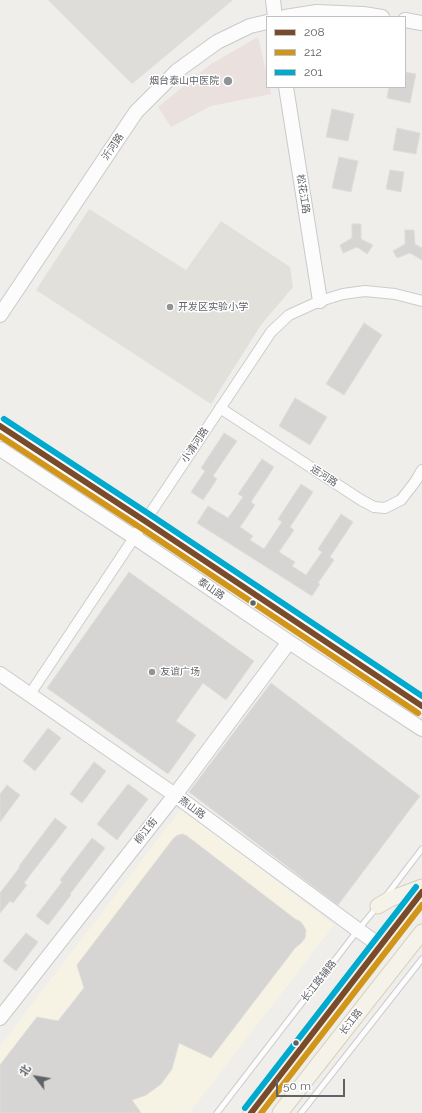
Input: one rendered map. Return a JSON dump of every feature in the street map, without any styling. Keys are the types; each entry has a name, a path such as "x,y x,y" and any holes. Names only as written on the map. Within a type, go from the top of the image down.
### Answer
{"main road":[{"path":"378,906 390,899 422,887"},
{"path":"251,1113 422,892"},
{"name":"长江路","path":"280,1113 422,932"}],"street":[{"path":"273,0 275,16"},
{"path":"291,16 317,12 376,16"},
{"path":"406,20 422,23"},
{"name":"沂河路","path":"0,316 136,112 177,71 217,42 250,26 266,22"},
{"name":"松花江路","path":"286,88 320,301"},
{"name":"小清河路","path":"30,694 271,332 289,315 320,301 343,294 365,291 395,294 422,301"},
{"name":"运河路","path":"220,408 374,507 385,508 401,500 422,470"},
{"name":"泰山路","path":"0,426 422,706"},
{"name":"泰山路","path":"0,449 422,729"},
{"name":"柳江街","path":"0,1018 175,795 289,642"},
{"name":"燕山路","path":"0,674 175,795 381,946"}],"lane":[{"name":"长江路辅路","path":"217,1113 422,849"},
{"path":"301,1113 422,959"}],"shaded area":[{"path":"48,0 233,0 132,84"},
{"name":"烟台泰山中医院","path":"258,37 266,71 266,88 270,88 271,94 211,106 171,127 158,107 211,64"},
{"name":"开发区实验小学","path":"89,209 186,270 221,221 290,267 293,287 261,325 211,404 36,290"},
{"path":"182,808 334,925 189,1113 0,1113 0,1046"}],"building":[{"path":"406,72 416,74 410,103 387,98 389,88 406,88"},
{"path":"332,109 354,114 348,141 326,137"},
{"path":"397,128 420,133 416,154 393,150"},
{"path":"339,157 358,161 351,192 332,188"},
{"path":"390,170 404,172 401,192 386,189"},
{"path":"352,224 361,224 361,239 373,245 367,254 357,247 343,253 340,245 352,238"},
{"path":"405,230 414,230 415,244 422,248 422,260 410,253 397,258 393,251 405,244"},
{"path":"364,323 382,335 344,395 326,384"},
{"path":"295,398 327,417 310,445 279,426"},
{"path":"224,433 237,441 213,476 217,479 203,500 191,492 205,471 201,468"},
{"path":"262,459 274,467 251,502 255,505 240,527 253,536 250,540 264,549 282,522 278,519 301,484 313,492 290,527 294,530 279,552 295,562 292,566 306,575 322,552 318,549 341,514 353,522 330,557 334,560 318,583 320,584 312,596 197,523 208,506 228,518 243,497 238,494"},
{"name":"友谊广场","path":"129,572 254,661 226,700 203,683 176,721 196,735 168,774 47,688"},
{"path":"271,683 420,796 338,905 189,792"},
{"path":"48,728 61,738 35,771 23,761"},
{"path":"94,762 106,771 82,803 70,794"},
{"path":"128,784 148,799 117,840 97,824"},
{"path":"7,785 20,795 0,822 0,794"},
{"path":"55,818 67,827 24,883 27,885 13,903 10,901 0,913 0,893"},
{"path":"182,834 187,836 295,919 301,922 306,930 305,938 295,948 211,1058 179,1043 172,1069 161,1084 146,1095 132,1100 141,1113 0,1113 0,1065 37,1017 58,1021 84,988 77,965 173,839"},
{"path":"92,838 105,848 48,925 36,916 62,882 60,880"},
{"path":"26,933 38,942 16,971 3,961"}],"transit line":[{"name":"201","path":"4,419 422,696"},
{"name":"208","path":"0,426 422,706"},
{"name":"212","path":"0,436 418,713"},
{"name":"201","path":"245,1108 416,887"},
{"name":"208","path":"251,1113 422,892"},
{"name":"212","path":"261,1113 422,905"}],"place":[{"name":"烟台泰山中医院","path":"228,81"},
{"name":"开发区实验小学","path":"170,307"},
{"name":"友谊广场","path":"152,672"}]}
